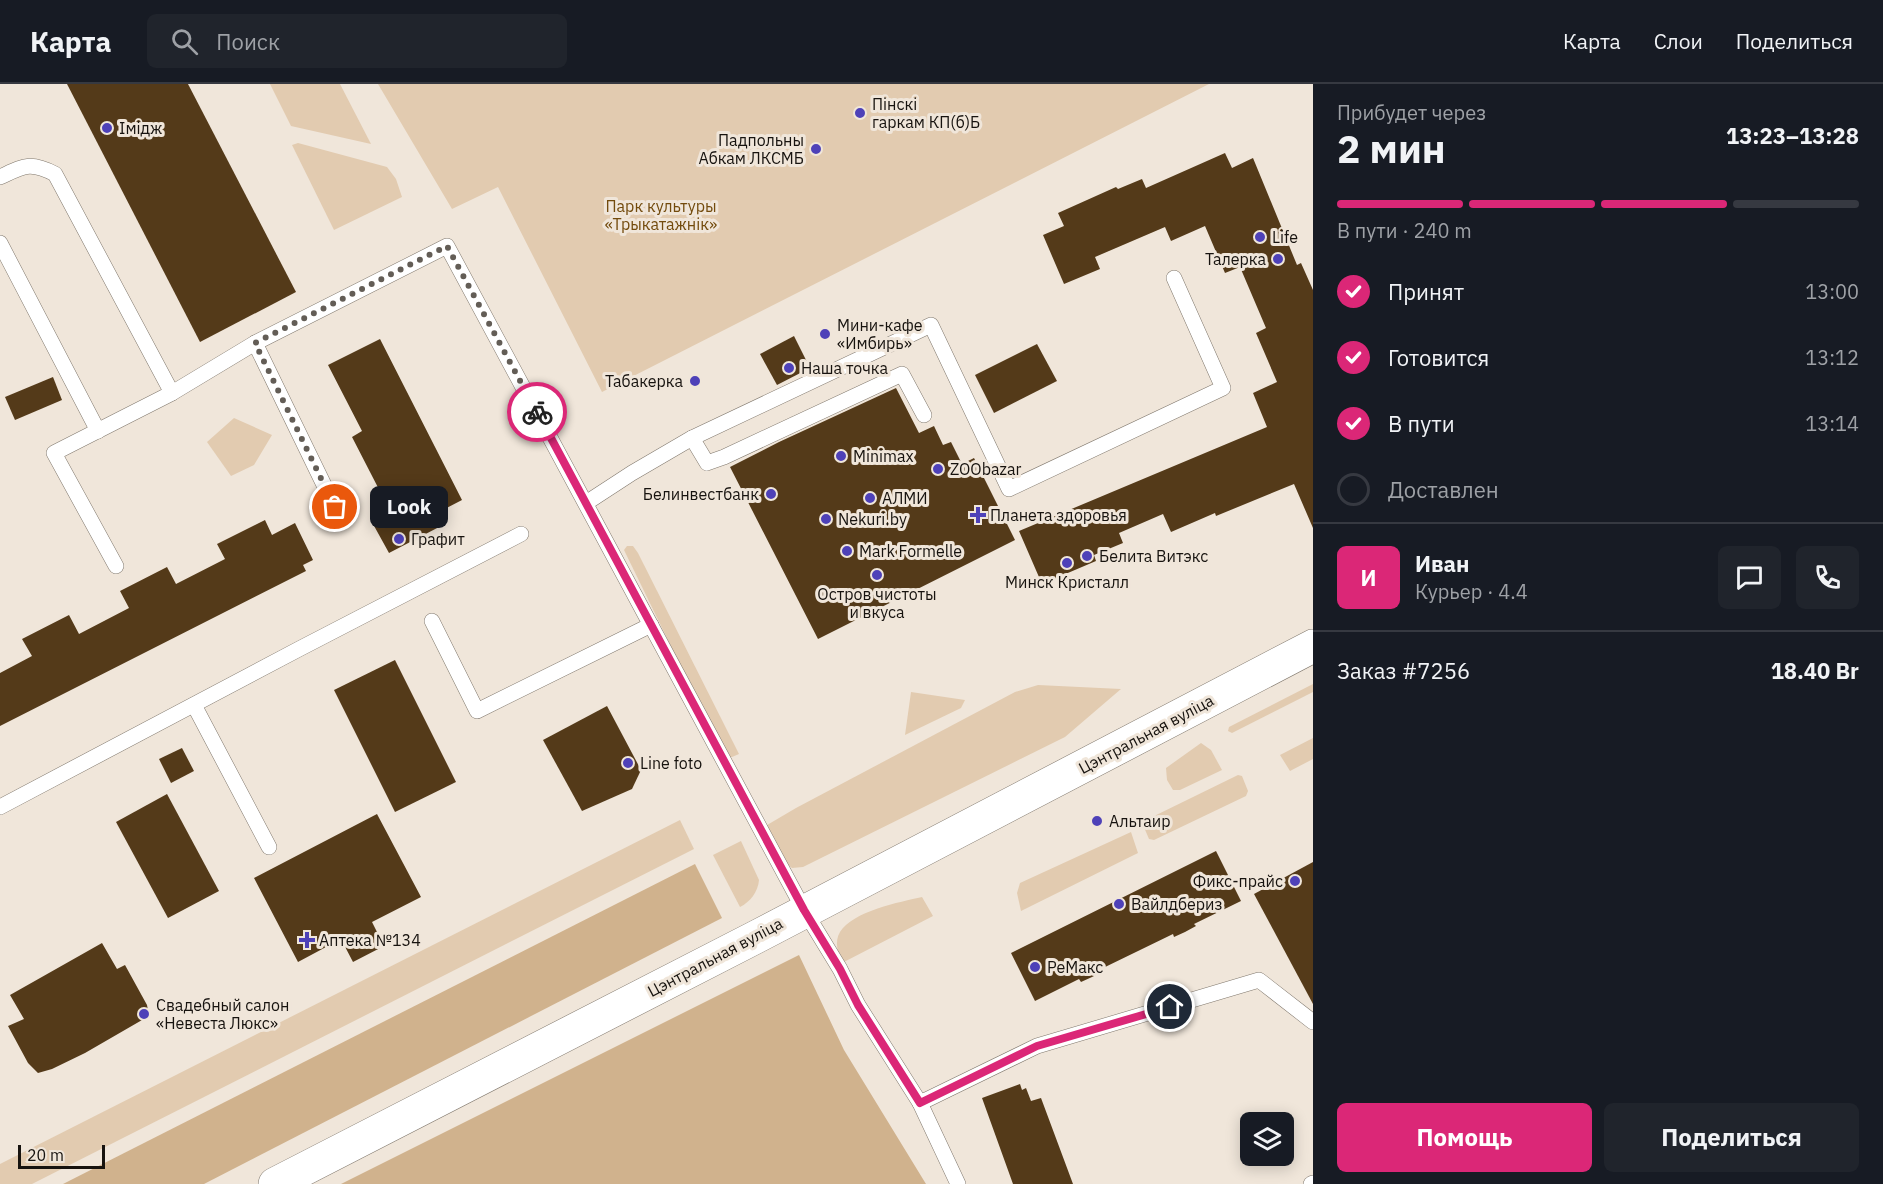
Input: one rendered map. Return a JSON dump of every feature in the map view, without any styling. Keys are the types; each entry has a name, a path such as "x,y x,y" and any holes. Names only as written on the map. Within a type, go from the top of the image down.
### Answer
{"main road":[{"name":"Цэнтральная вуліца","path":"275,1184 1313,646"}],"lane":[{"path":"0,177 23,167 39,166 55,174 172,393"},
{"path":"0,243 98,431"},
{"path":"116,566 54,453 172,393 255,343 447,246 804,910 840,969 858,1005 920,1103 958,1184"},
{"path":"585,503 692,438 931,325 1009,489 1223,388 1174,278"},
{"path":"255,343 342,522"},
{"path":"692,438 707,463 902,374 924,415"},
{"path":"0,807 521,534"},
{"path":"432,621 477,711 651,625"},
{"path":"194,705 269,847"},
{"path":"920,1103 1037,1046 1259,980 1313,1022"}],"green space":[{"path":"270,84 340,84 371,144 291,126"},
{"name":"Парк культуры «Трыкатажнік»","path":"378,84 1209,84 602,392 498,187 452,209"},
{"path":"298,143 387,167 396,179 402,197 334,230 292,145"},
{"path":"234,418 272,435 254,465 231,476 207,442"},
{"path":"627,546 633,546 638,553 739,754 725,757 624,550"},
{"path":"1313,684 1313,692 1232,733 1228,731 1229,727"},
{"path":"1038,685 1121,689 1065,737 803,867 792,868 780,859 762,828 1015,692"},
{"path":"911,692 965,700 961,708 905,735"},
{"path":"1313,738 1313,759 1290,771 1280,755"},
{"path":"1201,743 1211,750 1222,770 1180,790 1173,790 1167,780 1166,768"},
{"path":"1238,775 1242,776 1248,791 1246,796 1154,840 1149,839 1143,825 1144,821"},
{"path":"680,820 694,849 32,1184 0,1184 0,1164"},
{"path":"1131,832 1138,853 1021,911 1017,893 1020,883"},
{"path":"741,841 759,880 753,896 740,907 713,855"},
{"path":"922,897 933,916 842,963 837,940 846,925 866,913"}],"shaded area":[{"path":"695,864 722,918 204,1184 63,1184"},
{"path":"799,955 844,1050 926,1184 341,1184"}],"building":[{"path":"67,84 188,84 296,292 200,342"},
{"path":"1225,153 1232,168 1253,158 1297,265 1301,263 1313,290 1313,528 1294,484 1171,532 1163,514 1119,533 1123,543 1094,555 1096,561 1042,584 1019,531 1267,427 1253,393 1277,382 1256,333 1266,328 1240,267 1225,273 1205,226 1171,241 1165,227 1095,257 1100,269 1064,284 1043,235 1064,226 1058,213 1116,187 1118,189 1142,179 1146,188"},
{"path":"794,336 810,368 777,385 760,354"},
{"path":"380,339 462,500 435,514 441,526 389,553 373,524 387,517 382,508 387,505 352,437 362,431 328,365"},
{"path":"1037,344 1057,381 994,413 975,375"},
{"path":"53,377 62,400 15,420 5,397"},
{"name":"АЛМИ","path":"896,388 919,433 934,426 943,445 951,442 962,464 974,458 1015,540 818,639 730,467"},
{"path":"265,520 272,535 295,523 313,560 303,565 306,571 0,726 0,673 32,656 22,639 69,615 79,634 129,608 120,591 167,567 176,584 225,559 217,544"},
{"path":"395,660 456,782 395,812 334,690"},
{"path":"607,706 641,770 632,789 582,811 543,740"},
{"path":"182,748 194,771 171,783 159,759"},
{"path":"167,794 219,891 168,918 116,822"},
{"path":"377,814 421,897 372,922 384,946 353,962 341,939 298,962 254,878"},
{"path":"1216,851 1241,901 1194,924 1196,926 1185,932 1174,937 1173,934 1101,969 1102,972 1092,977 1081,982 1079,979 1035,1001 1011,953"},
{"path":"1313,862 1313,1004 1254,894"},
{"path":"102,943 117,969 125,965 147,1005 149,1016 85,1053 52,1069 38,1073 28,1063 8,1026 24,1019 10,995"},
{"path":"1020,1084 1022,1090 1026,1088 1031,1101 1041,1098 1073,1184 1013,1184 982,1098"}],"way so far":[{"path":"335,507 255,343 447,246 537,412"}],"place":[{"name":"Пінскі гаркам КП(б)Б","path":"860,113"},
{"name":"Імідж","path":"107,128"},
{"name":"Падпольны Абкам ЛКСМБ","path":"816,149"},
{"name":"Life","path":"1260,237"},
{"name":"Талерка","path":"1278,259"},
{"name":"Мини-кафе «Имбирь»","path":"825,334"},
{"name":"Наша точка","path":"789,368"},
{"name":"Табакерка","path":"695,381"},
{"name":"Minimax","path":"841,456"},
{"name":"ZOObazar","path":"938,469"},
{"name":"Белинвестбанк","path":"771,494"},
{"name":"АЛМИ","path":"870,498"},
{"name":"Look","path":"335,507"},
{"name":"Планета здоровья","path":"978,515"},
{"name":"Nekuri.by","path":"826,519"},
{"name":"Графит","path":"399,539"},
{"name":"Mark Formelle","path":"847,551"},
{"name":"Белита Витэкс","path":"1087,556"},
{"name":"Минск Кристалл","path":"1067,563"},
{"name":"Остров чистоты и вкуса","path":"877,575"},
{"name":"Line foto","path":"628,763"},
{"name":"Альтаир","path":"1097,821"},
{"name":"Фикс-прайс","path":"1295,881"},
{"name":"Вайлдбериз","path":"1119,904"},
{"name":"Аптека №134","path":"307,940"},
{"name":"РеМакс","path":"1035,967"},
{"name":"Свадебный салон «Невеста Люкс»","path":"144,1014"}],"route":[{"path":"537,412 804,910 840,969 858,1005 920,1103 1037,1046 1170,1007"}]}
